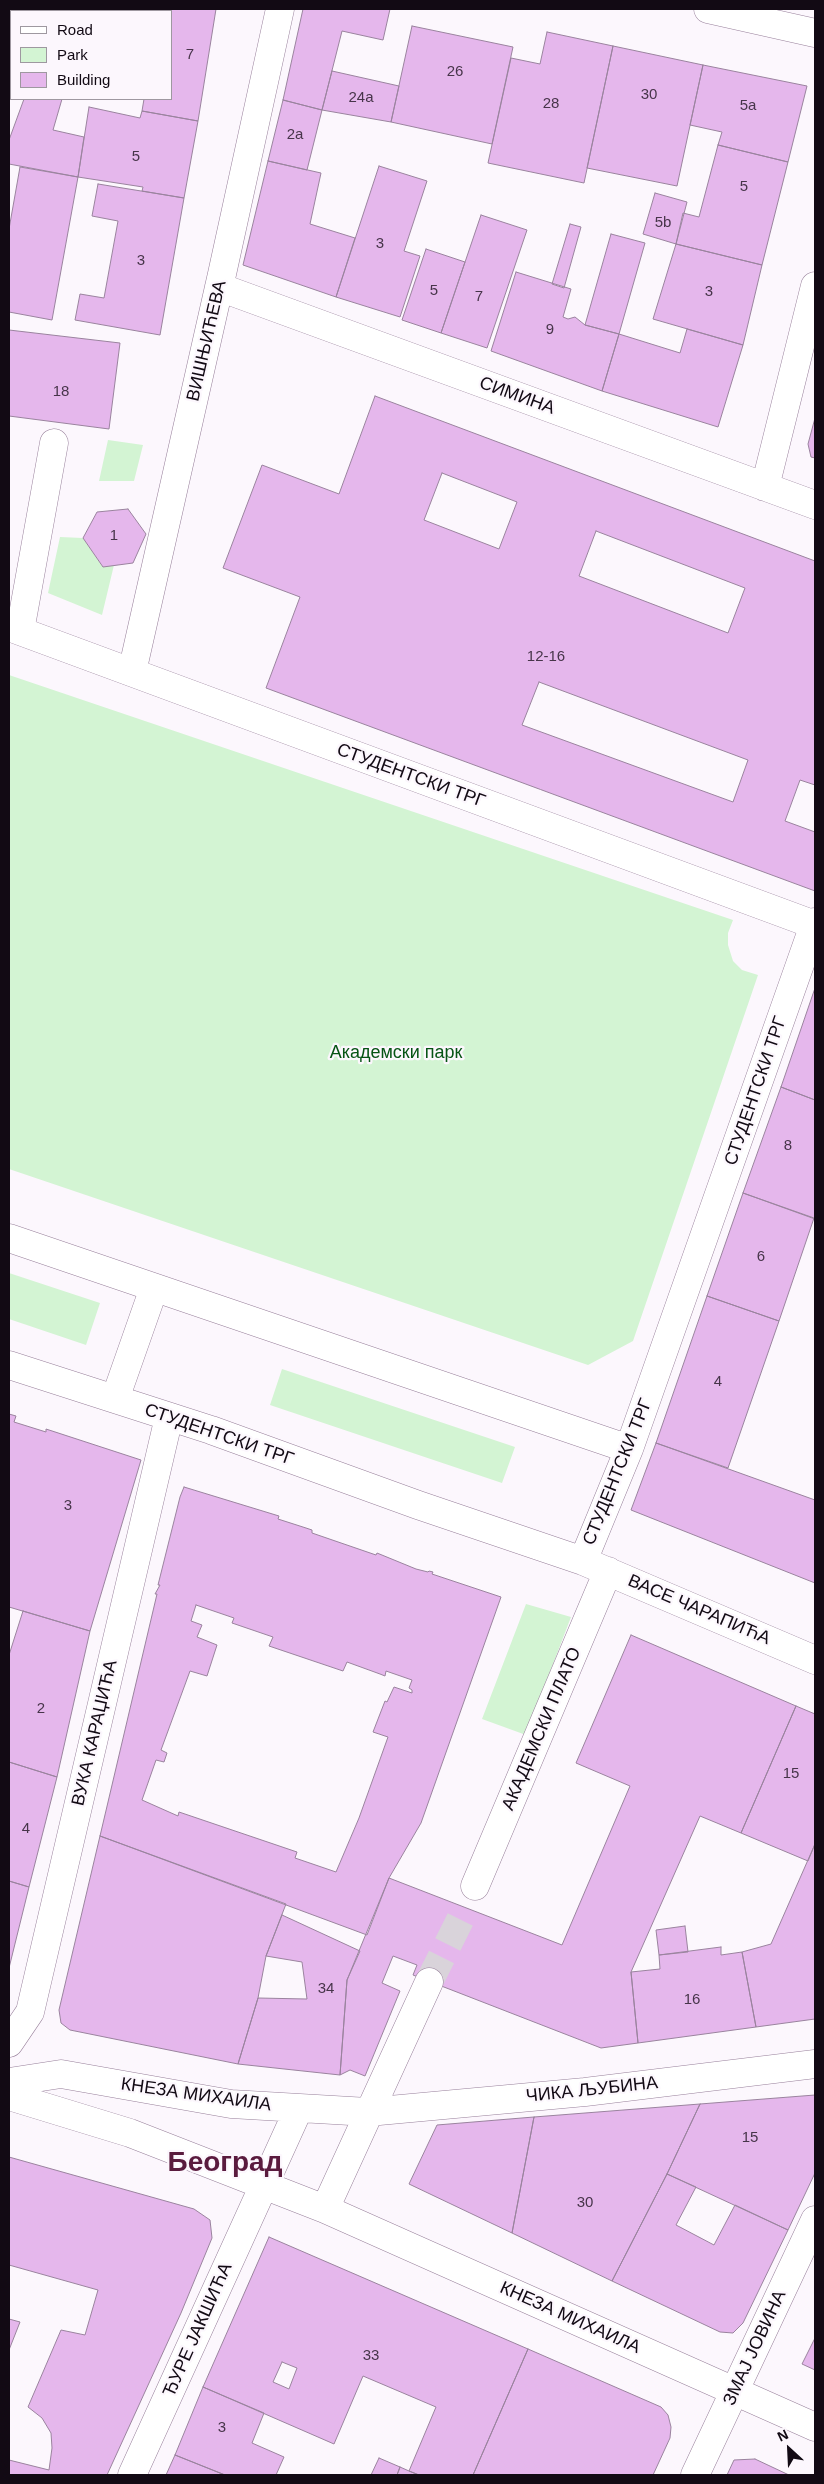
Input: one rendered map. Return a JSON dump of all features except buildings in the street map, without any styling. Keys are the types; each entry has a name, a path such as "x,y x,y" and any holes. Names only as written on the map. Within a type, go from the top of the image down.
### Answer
{"street":[{"name":"ВИШЊИЋЕВА","path":"132,672 280,9"},
{"path":"708,9 815,33"},
{"path":"765,487 815,286"},
{"name":"СИМИНА","path":"219,287 815,505"},
{"path":"14,629 54,443"},
{"name":"СТУДЕНТСКИ ТРГ","path":"9,1365 583,1560 629,1450 815,924 14,629"},
{"path":"9,1238 629,1450"},
{"path":"115,1400 154,1288"},
{"name":"ВУКА КАРАЏИЋА","path":"9,2043 30,2012 169,1418"},
{"name":"ВАСЕ ЧАРАПИЋА","path":"583,1560 815,1660"},
{"name":"АКАДЕМСКИ ПЛАТО","path":"475,1886 608,1572"},
{"path":"322,2200 342,2155 368,2112 429,1982"},
{"name":"ЧИКА ЉУБИНА","path":"368,2112 585,2092 815,2064"},
{"name":"КНЕЗА МИХАИЛА","path":"9,2082 61,2074 232,2104 368,2112"},
{"name":"КНЕЗА МИХАИЛА","path":"9,2096 130,2133 264,2184 322,2200 815,2427"},
{"name":"ЂУРЕ ЈАКШИЋА","path":"132,2475 264,2184 287,2151 299,2108"},
{"name":"ЗМАЈ ЈОВИНА","path":"695,2475 815,2220"}],"green space":[{"path":"108,440 143,445 134,481 99,481"},
{"path":"60,537 83,538 102,566 114,565 102,615 48,593"},
{"name":"Академски парк","path":"9,675 733,920 728,933 728,945 733,961 742,970 758,975 633,1341 588,1365 9,1169"},
{"path":"9,1273 100,1303 86,1345 9,1319"},
{"path":"282,1369 515,1447 502,1483 270,1405"},
{"path":"526,1604 571,1617 526,1735 482,1719"}],"tunnel":[{"path":"429,1982 466,1908"}],"district":[{"name":"Београд","path":"225,2163"}]}
